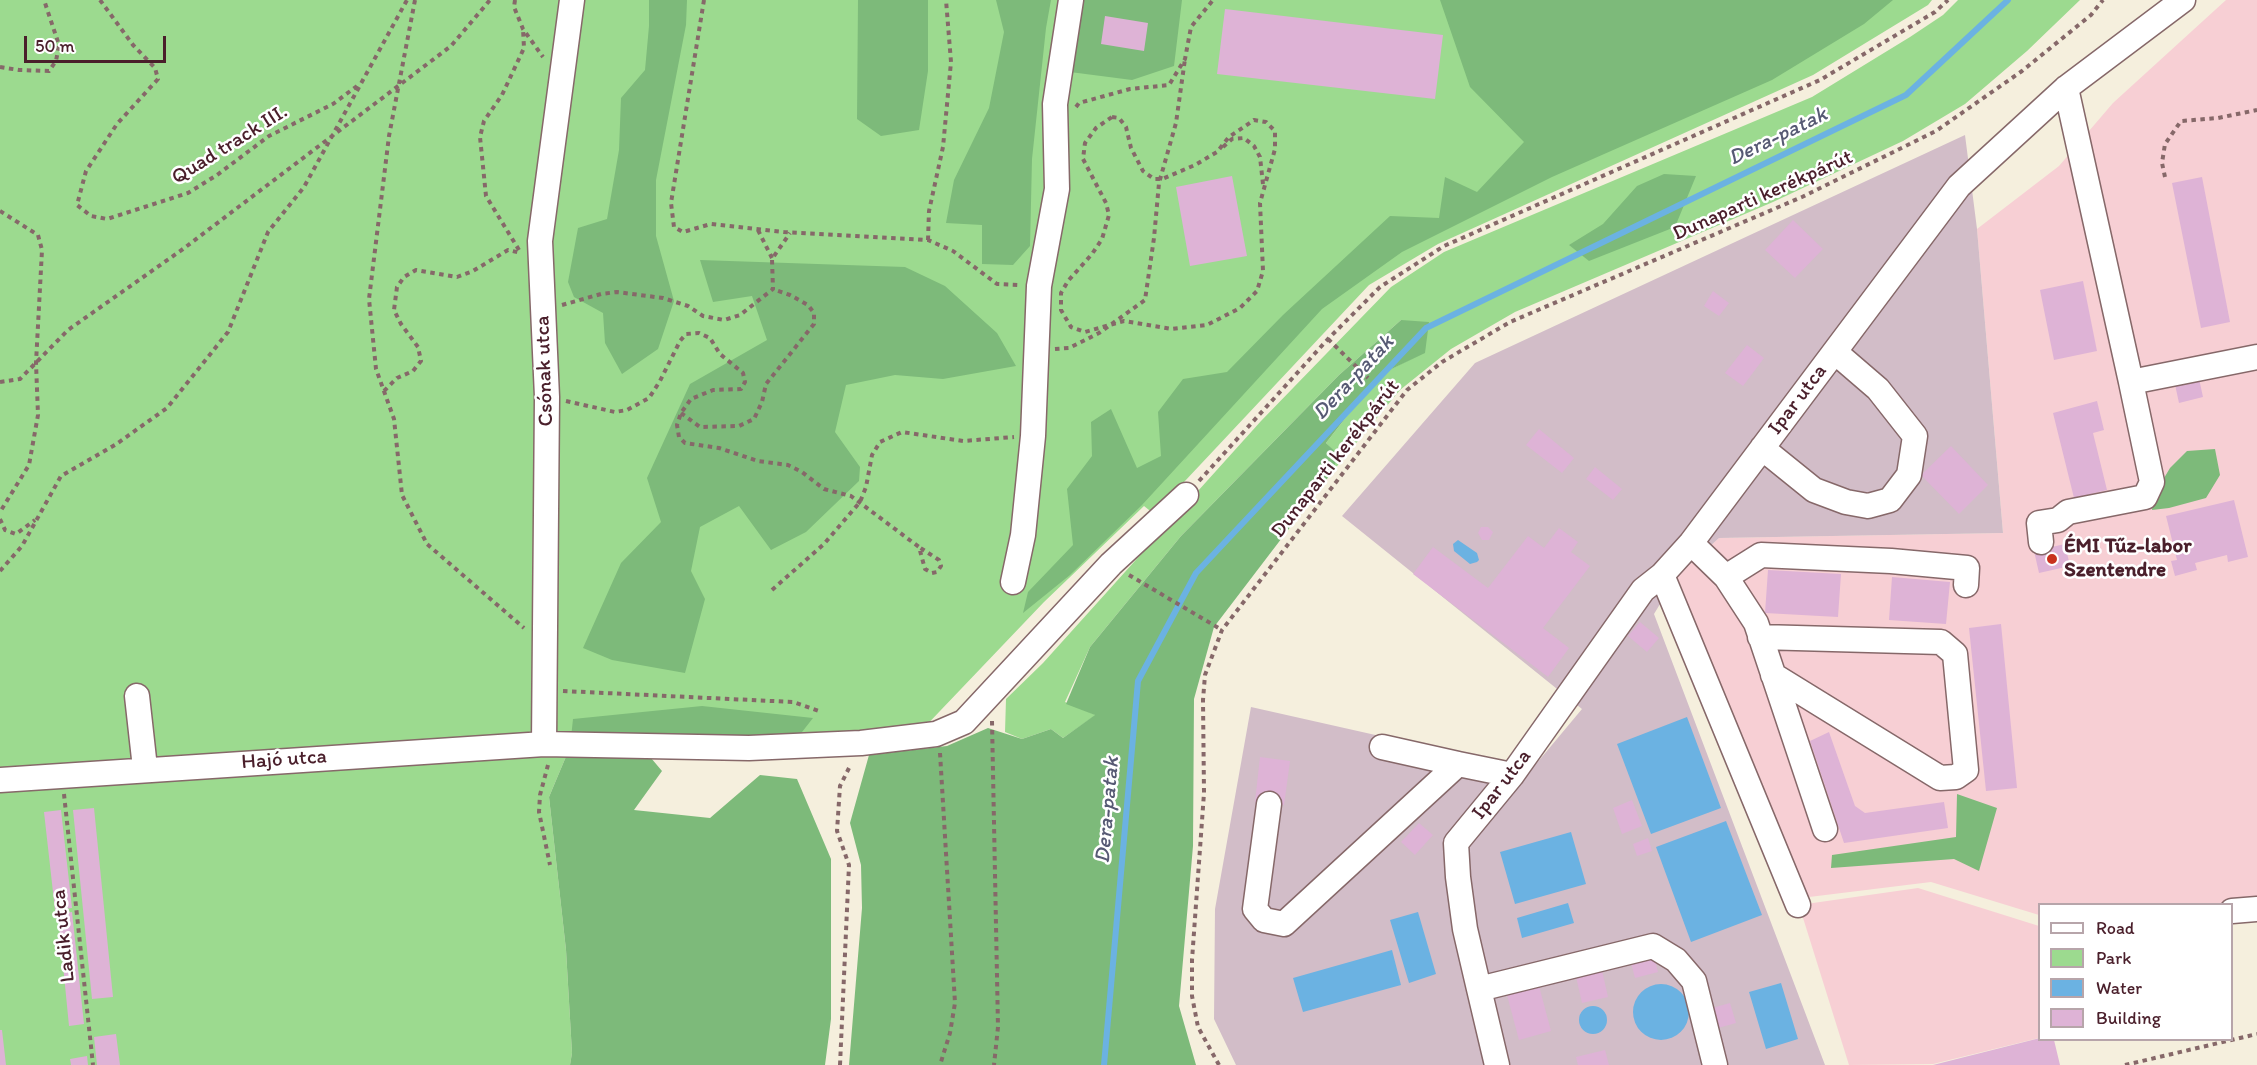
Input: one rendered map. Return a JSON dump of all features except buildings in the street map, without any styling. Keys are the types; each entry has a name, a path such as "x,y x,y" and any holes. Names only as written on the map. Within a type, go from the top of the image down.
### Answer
{"street":[{"name":"Csónak utca","path":"554,744 544,690 547,397 544,306 530,255 572,0"},
{"path":"1013,582 1023,535 1033,436 1039,286 1057,189 1055,104 1071,0"},
{"name":"Ipar utca","path":"1479,989 1465,928 1456,843 1512,775 1643,590 1662,575 1691,543 1959,186 2066,88 2183,0"},
{"path":"2042,542 2039,523 2058,520 2068,512 2145,497 2152,482 2066,88"},
{"path":"1762,448 1814,490 1845,502 1868,506 1890,500 1908,475 1915,436 1878,388 1834,352"},
{"path":"2131,382 2257,357"},
{"name":"Hajó utca","path":"0,780 146,768 554,744 749,748 861,744 936,734 964,722 1111,564 1186,495"},
{"path":"1691,543 1726,577 1756,623 1825,829"},
{"path":"1726,577 1761,555 1891,561 1967,568 1966,585"},
{"path":"1662,575 1798,905"},
{"path":"1760,637 1941,642 1955,654 1966,770 1956,777 1940,778 1773,675"},
{"path":"137,696 146,768"},
{"path":"1382,747 1512,775"},
{"path":"1269,804 1255,909 1264,920 1284,924 1370,837 1458,764"},
{"path":"2233,911 2257,909"},
{"path":"1497,1065 1479,989 1653,946 1676,960 1694,981 1715,1065"}],"path":[{"path":"0,67 50,71 56,61 59,45 44,0"},
{"name":"Quad track III.","path":"100,0 133,45 155,68 158,79 117,124 86,171 77,205 91,216 107,219 188,193 217,175 269,136 333,104 360,85"},
{"path":"0,571 22,546 61,476 115,445 167,408 228,332 268,232 304,187 407,0"},
{"path":"415,0 389,136 369,299 376,369 394,419 402,495 427,544 545,646"},
{"path":"0,382 20,379 68,330 183,249 451,46 490,0"},
{"path":"514,0 514,7 523,29 543,57"},
{"path":"704,0 671,203 674,227 683,232 711,224 790,232 928,240 954,251 997,284 1039,286"},
{"path":"928,240 928,211 943,147 951,62 946,0"},
{"path":"1036,351 1069,348 1099,333 1145,300 1159,183 1176,123 1191,27 1213,0"},
{"path":"1186,495 1328,339 1380,287 1444,246 1820,80 1935,12 1948,0"},
{"name":"Dunaparti kerékpárút","path":"1219,1065 1198,1027 1192,996 1204,793 1205,675 1222,630 1407,390 1442,362 1510,322 1802,197 1936,131 2022,71 2091,15 2103,0"},
{"path":"523,29 524,48 502,95 484,122 480,138 486,196 530,255"},
{"path":"1056,130 1079,103 1130,89 1169,85 1185,59"},
{"path":"2165,177 2162,163 2165,144 2181,121 2218,118 2257,110"},
{"path":"1217,152 1229,137 1254,120 1266,122 1275,131 1275,150 1260,203 1263,271 1257,291 1240,308 1207,325 1172,329 1125,321 1085,332 1071,327 1061,310 1061,293 1102,239 1109,214 1106,202 1083,159 1085,143 1096,128 1112,117 1119,118 1126,127 1131,148 1143,171 1154,180 1162,180 1195,165 1217,152 1232,139 1244,138 1254,146 1260,157 1263,188"},
{"path":"0,211 38,235 42,250 36,363 38,415 29,465 0,512"},
{"path":"758,229 772,259 773,289"},
{"path":"772,259 790,232"},
{"path":"384,391 397,378 413,371 421,361 418,347 394,310 397,287 404,277 416,270 457,277 473,271 508,250 530,255"},
{"path":"544,306 568,305 601,294 617,292 663,298 688,306 703,316 724,320 740,315 773,289"},
{"path":"681,413 700,427 739,426 754,419 762,402 766,384 814,324 814,313 808,305 773,289"},
{"path":"547,397 615,412 627,410 649,398 686,334 699,333 710,338 720,354 743,373 745,382 741,389 713,390 691,399 681,413 677,424 679,437 685,443 719,448 758,461 788,465 802,471 824,489 851,496 939,560 941,566 937,572 932,573 925,569 919,547"},
{"path":"1328,339 1368,378"},
{"path":"772,590 824,544 860,502 866,487 872,455 880,442 892,434 902,432 963,441 1033,436"},
{"path":"0,519 5,530 16,534 38,518"},
{"path":"1136,580 1222,630"},
{"path":"544,690 793,702 822,712"},
{"path":"936,734 940,752 955,1003 950,1033 940,1065"},
{"path":"550,865 539,812 540,795 554,744"},
{"path":"840,1065 849,865 837,831 840,786 861,744"},
{"path":"994,752 998,1027 994,1065"},
{"name":"Ladik utca","path":"65,804 93,1065"},
{"path":"2233,1040 2257,1034"},
{"path":"2125,1065 2227,1041"}],"shaded area":[{"path":"2226,0 2257,0 2257,902 2038,903 2038,915 1931,882 1801,898 1677,576 1719,538 2003,533 1977,229 2059,166 2113,103"},
{"path":"1965,135 1977,229 2003,533 1719,538 1677,576 1654,614 1825,1065 1236,1065 1214,1019 1215,909 1251,707 1531,770 1582,709 1342,516 1475,363"},
{"path":"1918,888 2038,926 2038,1038 1933,1064 1849,1065 1799,905"}],"green space":[{"path":"0,0 567,0 534,249 539,739 570,747 549,797 566,950 572,1053 570,1065 0,1065"},
{"path":"584,0 1932,0 1928,5 1813,75 1438,244 1369,285 1154,514 1144,506 1044,602 919,733 549,738 549,266"},
{"path":"649,0 687,0 686,25 656,180 656,236 674,301 658,349 622,374 605,343 603,313 574,297 568,282 578,228 607,219 619,150 621,98 645,70"},
{"path":"858,0 928,0 928,71 919,130 881,136 857,119"},
{"path":"996,0 1051,0 1032,159 1030,246 1013,265 982,264 982,225 946,223 954,180 989,108 1004,32"},
{"path":"1081,0 1182,0 1174,66 1132,80 1070,72"},
{"path":"1440,0 1893,0 1864,24 1772,80 1552,177 1402,252 1322,309 1142,505 1070,575 1023,613 1028,592 1073,545 1067,489 1092,456 1091,422 1111,409 1137,468 1161,456 1158,412 1183,379 1227,372 1283,315 1390,216 1439,218 1445,177 1477,192 1524,142 1470,87"},
{"path":"1958,0 2080,0 2027,51 1965,104 1903,141 1773,202 1515,312 1451,349 1400,390 1333,471 1337,454 1326,443 1379,375 1425,352 1401,320 1339,375 1181,536 1090,647 1065,702 1096,715 1063,738 1051,729 1022,739 1005,732 1006,699 1043,663 1261,421 1391,287 1444,252 1812,97 1910,37 1943,15"},
{"path":"1664,174 1696,176 1675,227 1589,261 1569,245 1603,224 1637,186"},
{"path":"700,260 905,267 945,286 997,333 1016,366 943,379 895,375 846,385 835,432 860,467 859,481 806,532 771,550 739,506 700,527 691,571 705,599 685,673 612,660 583,648 621,563 661,522 647,478 690,384 767,340 752,296 713,302"},
{"path":"1401,320 1429,322 1425,353 1379,375 1326,443 1338,454 1333,471 1214,627 1194,699 1193,846 1179,1006 1196,1065 849,1065 862,908 861,865 850,823 869,755 947,746 988,728 1022,739 1051,729 1063,738 1095,715 1066,704 1090,647 1181,536 1339,375"},
{"path":"2215,449 2220,475 2206,498 2152,510 2154,495 2170,468 2187,451"},
{"path":"702,706 813,718 791,746 640,745 662,771 634,810 710,818 760,775 797,779 831,859 831,1019 825,1065 570,1065 572,1053 566,950 549,797 570,747 573,719"},
{"path":"1957,794 1997,808 1979,871 1954,859 1831,868 1832,855 1956,837"}],"water":[{"path":"1458,540 1477,553 1479,560 1477,562 1470,564 1454,551 1453,544"},
{"path":"1687,717 1721,808 1651,834 1617,744"},
{"path":"1726,821 1762,915 1691,942 1656,847"},
{"path":"1571,832 1586,884 1515,904 1500,852"},
{"path":"1568,903 1574,923 1522,938 1517,918"},
{"path":"1418,912 1436,974 1409,983 1390,920"},
{"path":"1392,950 1401,985 1303,1012 1293,978"},
{"path":"1781,983 1798,1039 1766,1049 1749,992"},
{"path":"1661,984 1672,986 1681,992 1687,1001 1689,1012 1687,1023 1681,1032 1672,1038 1661,1040 1650,1038 1641,1032 1635,1023 1633,1012 1635,1001 1641,992 1650,986"},
{"path":"1593,1006 1603,1010 1607,1020 1603,1030 1593,1034 1583,1030 1579,1020 1583,1010"}],"waterway":[{"name":"Dera-patak","path":"1104,1065 1138,681 1196,573 1426,328 1906,95 2008,0"}],"place":[{"name":"ÉMI Tűz-labor Szentendre","path":"2052,559"}]}
